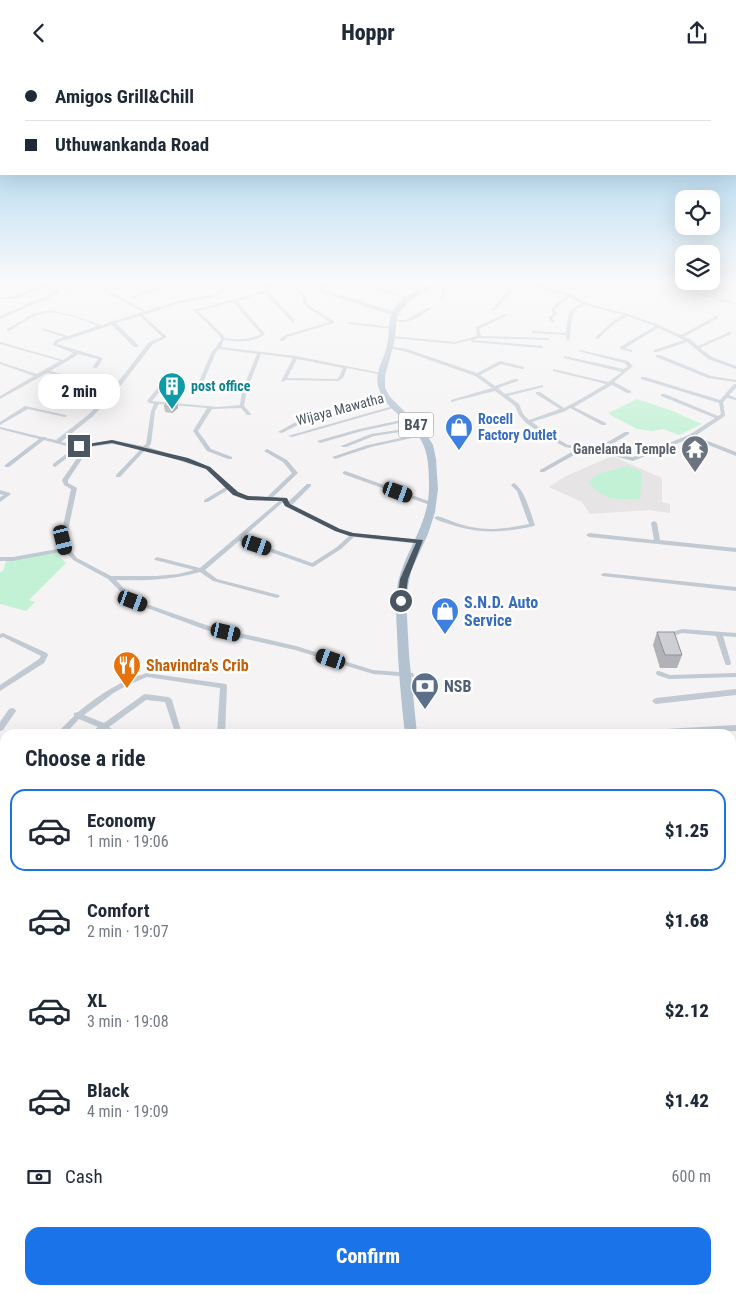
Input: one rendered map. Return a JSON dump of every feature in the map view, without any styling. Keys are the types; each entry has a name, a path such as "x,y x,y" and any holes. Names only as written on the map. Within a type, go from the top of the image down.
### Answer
{"main road":[{"name":"B47","path":"394,338 386,388 394,400 430,433 438,458 437,518 411,583 408,601 407,675 418,729"},
{"name":"B47","path":"393,347 381,374 380,388 392,404 411,419 421,431 429,442 432,458 432,504 429,520 404,579 401,601 411,729"}],"street":[{"path":"64,338 57,341 55,345 76,353 101,358 102,360 95,367"},
{"path":"128,338 136,346"},
{"path":"57,442 90,416 113,392 150,343 162,338"},
{"path":"245,390 199,386 214,351 223,339 240,341 252,338"},
{"path":"440,338 455,343 474,338"},
{"path":"516,338 548,339"},
{"path":"630,351 622,347 637,338"},
{"path":"697,347 717,338"},
{"path":"467,340 541,347"},
{"path":"736,369 710,358 688,340 657,353 710,377 736,381"},
{"path":"0,343 63,361"},
{"path":"393,347 477,375 517,405 528,422 560,443 633,459 691,437 723,415 721,402"},
{"path":"218,348 296,357 381,374"},
{"path":"528,422 564,410 591,397 611,383 630,365 580,351"},
{"path":"0,399 76,353"},
{"path":"242,406 245,390 259,353"},
{"path":"296,357 283,381 338,380 341,379 345,367"},
{"path":"566,357 625,371"},
{"path":"477,375 500,361 522,368"},
{"path":"0,363 38,376"},
{"path":"555,370 611,383 629,392"},
{"path":"46,371 74,378 84,378"},
{"path":"168,374 161,387 149,401 210,408 242,406"},
{"path":"643,378 721,402"},
{"path":"453,401 516,381"},
{"path":"721,402 731,393 736,385"},
{"path":"506,395 541,386"},
{"path":"538,393 564,410"},
{"path":"731,393 736,399"},
{"path":"663,395 719,418"},
{"path":"118,476 148,443 153,411 158,403"},
{"path":"280,432 296,424 392,404"},
{"name":"Wijaya Mawatha","path":"290,436 392,404"},
{"path":"242,406 249,414"},
{"path":"1,428 27,407 65,416"},
{"path":"571,407 604,424"},
{"path":"210,408 195,431 209,451 230,458"},
{"path":"320,441 411,419"},
{"path":"1,428 79,446 112,442 145,448 208,468 236,493 247,498 286,502 338,530 353,535 420,542"},
{"path":"344,446 373,435 421,431"},
{"path":"335,457 421,431"},
{"path":"598,450 627,433"},
{"path":"691,437 736,454"},
{"path":"7,466 44,438"},
{"path":"55,465 79,446"},
{"path":"88,446 65,480 66,484 74,488 63,540 66,549 75,559 110,578 133,601 208,628 296,648 373,672 407,675"},
{"path":"542,471 582,449"},
{"path":"266,451 285,461 295,473 268,499"},
{"path":"346,473 432,504"},
{"path":"110,578 150,579 184,575 201,570 238,539 310,485"},
{"path":"437,518 478,529 532,525 519,490 514,485"},
{"path":"206,501 228,487"},
{"path":"0,492 8,494 0,500"},
{"path":"654,523 657,541"},
{"path":"238,539 313,565 339,548 353,535"},
{"path":"589,535 736,550"},
{"path":"0,559 13,559 66,549"},
{"path":"158,559 201,570 215,580 278,596"},
{"path":"604,575 736,589"},
{"path":"664,637 682,631 736,635"},
{"path":"719,634 728,663"},
{"path":"0,636 3,635 45,655 42,661 0,688"},
{"path":"659,673 668,677 736,675"},
{"path":"65,729 78,715 135,678 147,675 224,686 221,729"},
{"path":"656,701 736,692"},
{"path":"100,729 145,697 168,700 178,729"},
{"path":"0,728 12,711"},
{"path":"78,715 108,729"},
{"path":"718,729 736,728"}],"shaded area":[{"path":"612,456 662,478 662,502 670,504 670,513 649,510 590,514 582,502 549,487 566,476"}],"green space":[{"path":"637,399 670,410 702,424 679,435 663,429 652,431 637,429 608,413"},
{"path":"627,466 642,472 640,499 611,498 600,493 588,482 598,474"},
{"path":"54,552 66,563 29,600 35,602 26,611 0,604 0,572 3,571 6,561"}],"building":[{"path":"169,401 177,402 171,407 164,406"},
{"path":"657,632 674,632 682,655 665,655"}],"place":[{"name":"post office","path":"172,410"},
{"name":"Rocell Factory Outlet","path":"459,451"},
{"name":"Ganelanda Temple","path":"695,473"},
{"name":"S.N.D. Auto Service","path":"445,635"},
{"name":"Shavindra's Crib","path":"127,689"},
{"name":"NSB","path":"425,710"}],"route":[{"path":"79,446 112,442 145,448 208,468 228,487 247,498 284,499 288,505 338,530 353,535 420,542 404,579 401,601"}]}
